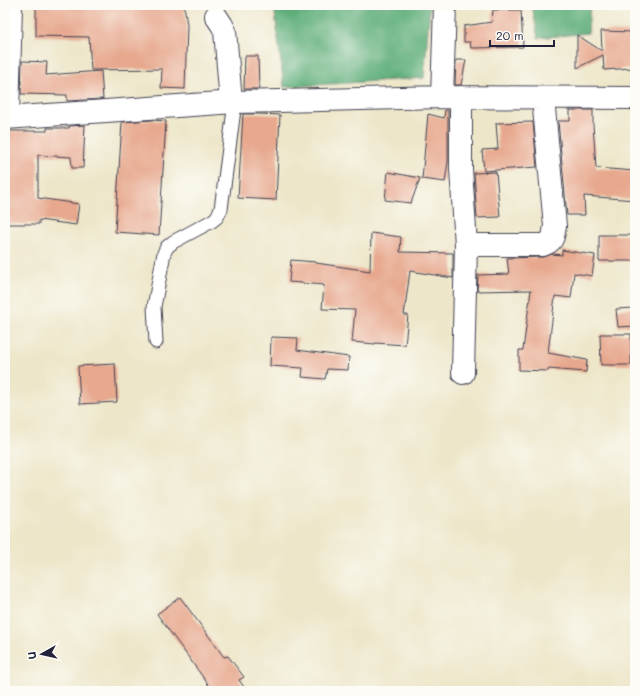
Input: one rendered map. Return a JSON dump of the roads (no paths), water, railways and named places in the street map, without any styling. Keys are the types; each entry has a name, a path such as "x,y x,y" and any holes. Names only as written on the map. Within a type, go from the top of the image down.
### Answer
{"street":[{"path":"11,5 7,118 233,102 451,97 635,98"},
{"path":"445,5 451,97 461,169 466,245 462,373"},
{"path":"216,16 225,31 233,102"},
{"path":"466,245 543,245 550,242 555,226 543,98"}],"lane":[{"path":"156,342 154,307 164,253 167,247 173,242 212,221 217,217 221,209 233,102"}]}
